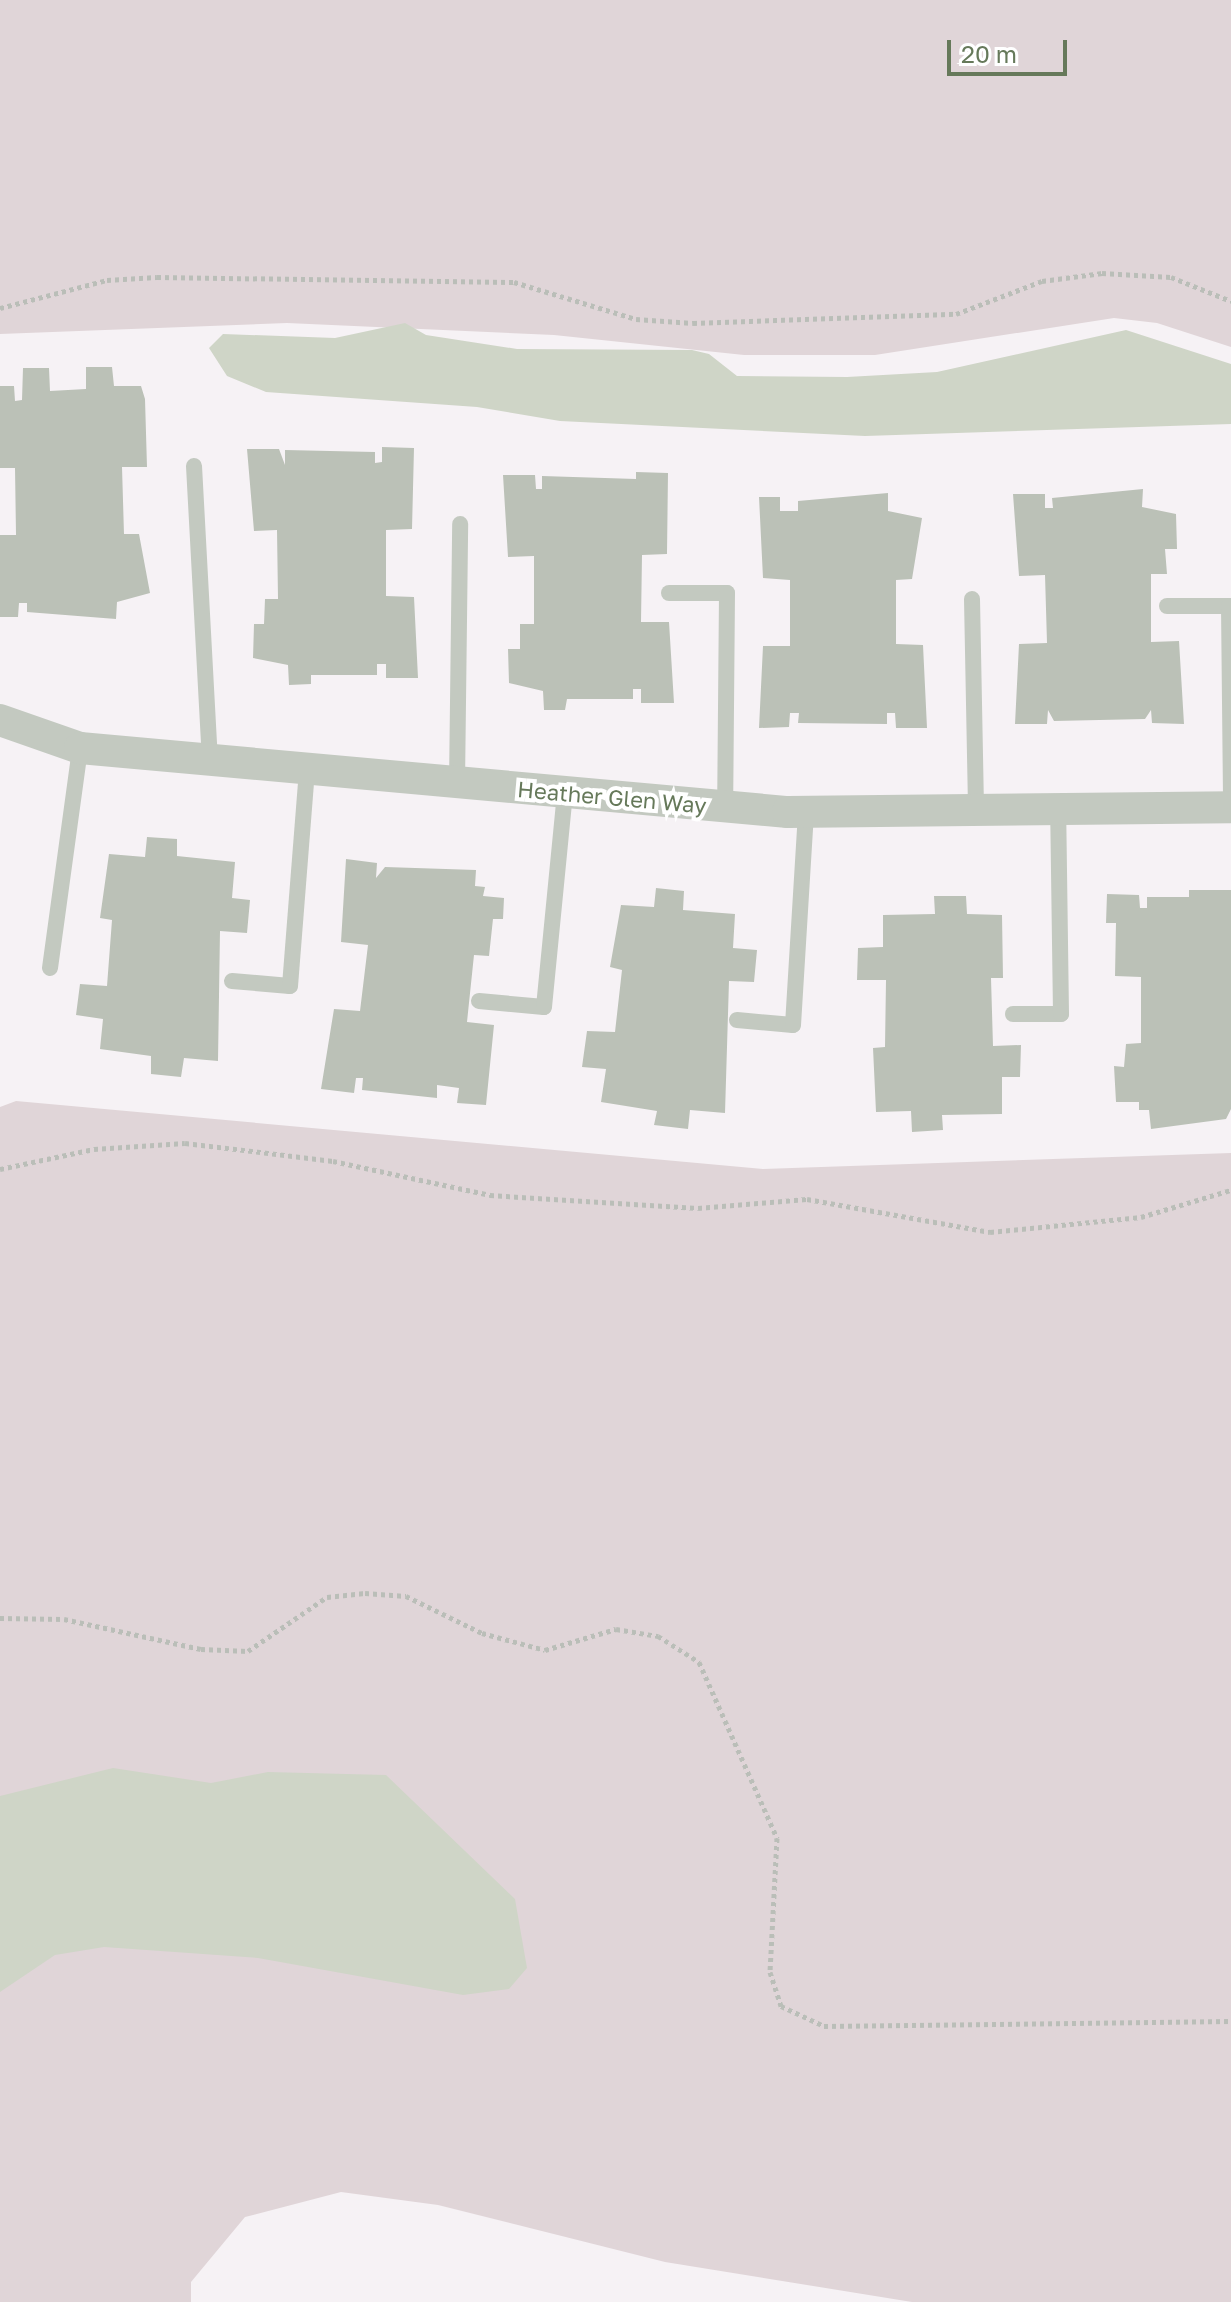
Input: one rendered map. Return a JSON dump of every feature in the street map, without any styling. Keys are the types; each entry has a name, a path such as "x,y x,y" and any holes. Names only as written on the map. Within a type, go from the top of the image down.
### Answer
{"street":[{"name":"Heather Glen Way","path":"0,720 80,748 725,807 806,812 1231,806"}],"lane":[{"path":"194,466 210,758"},
{"path":"457,784 460,524"},
{"path":"669,593 727,593 725,807"},
{"path":"972,599 976,810"},
{"path":"1167,606 1230,606 1231,806"},
{"path":"50,968 80,748"},
{"path":"232,981 290,986 307,771"},
{"path":"479,1001 544,1007 565,791"},
{"path":"1013,1014 1061,1014 1058,809"},
{"path":"737,1020 793,1025 806,812"}],"path":[{"path":"0,308 107,280 157,277 514,282 636,319 709,323 956,314 1002,293 1090,274 1171,277 1231,301"},
{"path":"0,1169 94,1149 185,1143 333,1161 490,1195 698,1208 807,1199 990,1232 1141,1217 1231,1190"},
{"path":"0,1618 64,1619 201,1649 248,1651 327,1597 365,1593 406,1596 482,1633 545,1650 616,1629 658,1636 699,1662 777,1838 770,1972 781,2006 824,2026 1231,2021"}],"shaded area":[{"path":"0,0 1231,0 1231,347 1157,323 1114,318 875,355 744,355 554,335 287,323 0,334"},
{"path":"405,323 426,335 517,349 692,350 709,354 737,376 847,377 937,372 1126,330 1231,364 1231,424 865,436 560,421 477,407 266,392 227,376 209,348 223,334 335,338"},
{"path":"16,1101 763,1169 1231,1153 1231,2302 912,2302 665,2262 438,2205 341,2192 245,2217 191,2282 191,2302 0,2302 0,1107"},
{"path":"113,1768 211,1783 268,1772 386,1775 515,1899 527,1968 509,1989 463,1995 258,1958 104,1947 55,1955 0,1992 0,1796"}],"building":[{"path":"86,367 112,367 114,386 141,386 145,399 147,467 122,467 124,534 139,534 150,593 117,602 116,619 27,612 27,603 19,603 18,617 0,617 0,535 16,535 15,468 0,468 0,386 14,386 15,401 22,400 23,368 49,368 50,391 86,389"},
{"path":"382,447 414,448 412,529 386,530 386,596 414,597 418,678 386,678 386,664 377,664 377,675 311,675 311,684 289,685 288,665 253,658 254,624 264,624 265,599 278,599 277,530 254,531 247,449 279,449 285,465 285,450 375,452 375,463 382,462"},
{"path":"636,472 668,473 667,554 642,555 641,622 669,622 674,703 641,703 641,689 633,689 633,699 567,699 565,710 544,710 543,691 509,683 508,649 520,649 520,624 534,624 534,556 508,557 503,475 535,475 536,489 542,489 542,476 636,479"},
{"path":"1143,489 1142,507 1176,514 1177,549 1165,549 1167,574 1151,574 1151,642 1179,641 1184,724 1152,723 1151,710 1145,719 1054,721 1048,710 1047,724 1015,724 1019,644 1047,643 1045,575 1019,576 1013,494 1045,494 1045,508 1053,508 1052,498"},
{"path":"888,493 888,511 922,518 912,579 896,580 896,644 923,645 927,728 896,728 895,713 887,713 887,724 798,723 799,713 790,713 789,727 759,728 763,646 790,646 790,580 763,578 759,497 780,497 780,511 798,511 798,501"},
{"path":"147,837 177,839 177,856 235,862 232,898 250,900 247,933 220,931 218,1061 184,1058 181,1077 151,1074 151,1056 100,1049 103,1019 76,1015 80,984 107,986 112,920 100,918 109,854 145,857"},
{"path":"346,859 377,863 376,878 385,867 476,870 475,886 485,887 483,896 504,898 503,919 493,919 489,956 474,955 467,1022 494,1025 486,1105 457,1103 459,1088 437,1085 437,1098 362,1090 363,1078 356,1078 354,1093 321,1089 334,1009 360,1011 368,945 341,942"},
{"path":"656,888 684,891 683,910 735,914 733,948 757,950 754,982 729,981 725,1113 690,1110 688,1129 654,1125 657,1111 601,1102 606,1069 582,1067 587,1031 615,1032 622,970 610,967 621,905 654,907"},
{"path":"1189,890 1231,890 1231,1109 1226,1119 1151,1129 1149,1110 1139,1110 1139,1102 1116,1102 1114,1066 1124,1067 1126,1044 1141,1043 1141,977 1115,976 1116,923 1106,923 1107,894 1139,895 1140,908 1147,908 1147,897 1189,897"},
{"path":"934,896 966,896 967,914 1002,915 1003,978 991,978 993,1046 1021,1045 1020,1077 1002,1077 1002,1114 942,1115 943,1130 912,1132 911,1111 876,1112 873,1048 885,1047 886,980 857,980 858,948 883,947 883,915 935,914"}]}
